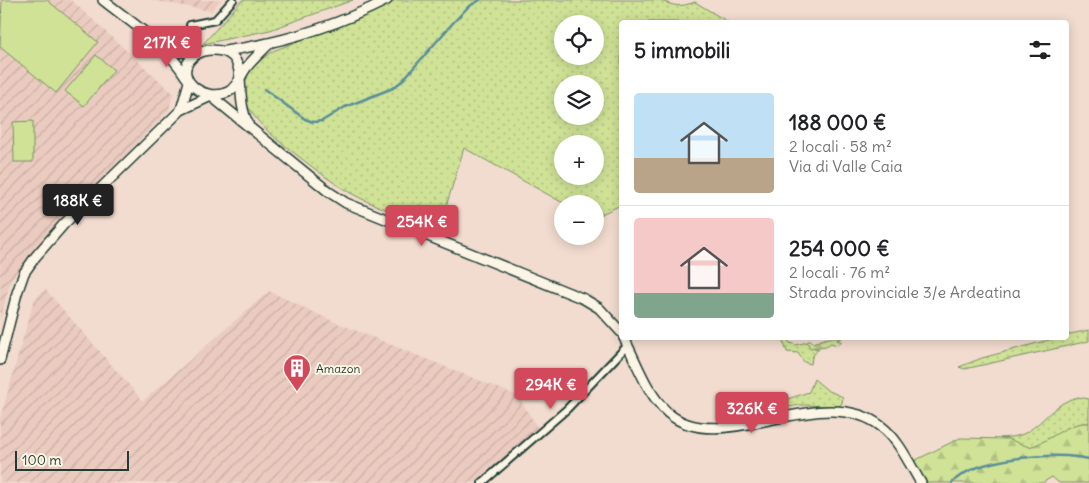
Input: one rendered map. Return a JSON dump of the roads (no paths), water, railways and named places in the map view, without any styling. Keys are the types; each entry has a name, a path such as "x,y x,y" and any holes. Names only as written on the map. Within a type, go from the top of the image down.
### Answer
{"main road":[{"path":"103,0 175,59 189,82 198,91 211,96 343,201 584,299 605,313 619,330"},
{"path":"158,44 177,52 197,53 225,51 270,43 351,17 387,0"},
{"path":"0,360 16,293 24,273 36,256 64,224 181,110 211,96 230,91 253,60 270,43"},
{"path":"225,51 238,64 240,103 251,128"},
{"path":"181,110 189,82 188,64 197,53"},
{"path":"626,341 658,403 681,421 696,426 720,428 802,413 833,412 857,415 877,423 886,430 921,482"}],"street":[{"path":"190,24 215,20 233,0"},
{"path":"482,483 560,415 626,341"}],"waterway":[{"path":"264,89 305,119 313,122 322,121 345,107 393,88 402,81 468,7 480,0"},
{"path":"952,483 963,474 978,467 1017,458 1057,456 1089,459"}],"place":[{"name":"Amazon","path":"297,392"}]}
